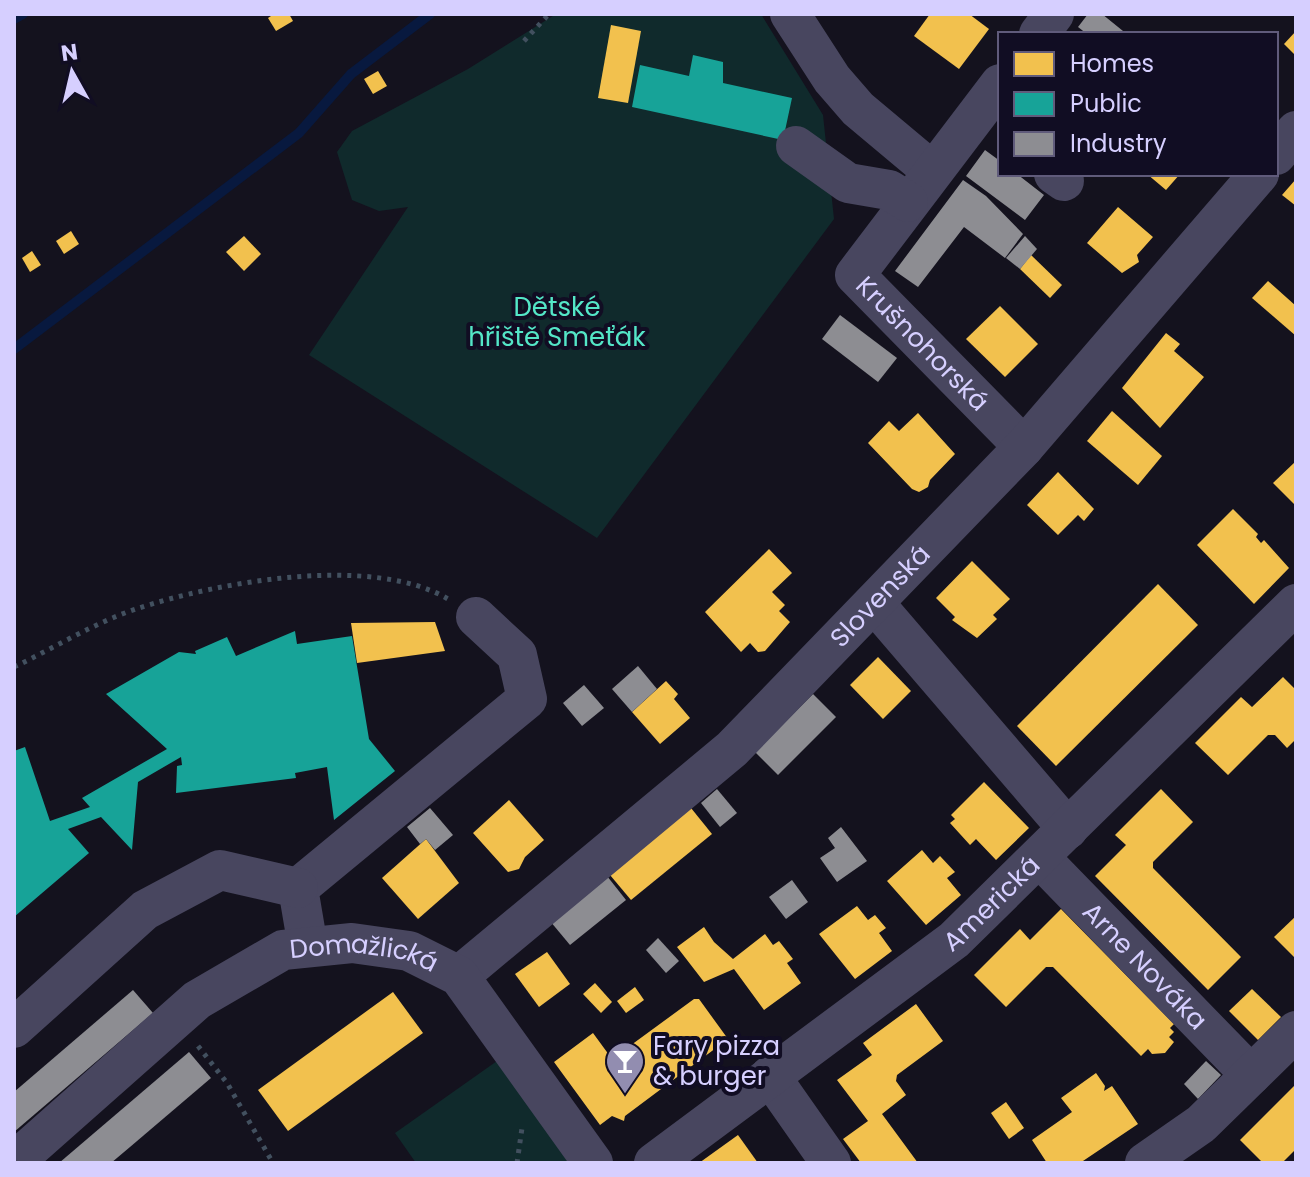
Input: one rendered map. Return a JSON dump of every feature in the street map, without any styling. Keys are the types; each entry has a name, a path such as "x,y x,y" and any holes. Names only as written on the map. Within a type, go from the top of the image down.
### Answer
{"street":[{"path":"790,14 832,79 858,109 932,171"},
{"path":"1040,32 1054,14"},
{"name":"Krušnohorská","path":"998,90 987,125 932,171 855,275 1024,447"},
{"path":"1278,153 1296,131"},
{"path":"796,146 848,183 889,190 908,202"},
{"name":"Slovenská","path":"459,976 732,749 1024,447 1257,176"},
{"path":"874,603 1068,829"},
{"name":"Americká","path":"654,1163 954,940 1294,609"},
{"path":"298,888 527,699 517,655 476,617"},
{"name":"Arne Nováka","path":"1039,857 1251,1075"},
{"path":"14,1028 145,910 220,870 298,888"},
{"path":"298,888 308,947"},
{"name":"Domažlická","path":"14,1162 197,1000 283,950 352,943 409,951 459,976 593,1163"},
{"path":"1145,1163 1201,1124 1296,1031"},
{"path":"770,1076 831,1163"}],"path":[{"path":"524,41 549,14"},
{"path":"14,667 135,609 268,579 359,574 431,589 476,617"},
{"path":"176,1018 227,1083 273,1163"}],"green space":[{"name":"Dětské hřiště Smeťák","path":"556,14 761,14 823,115 834,219 597,538 309,355 408,207 379,211 352,200 337,152 352,131 468,69"},
{"path":"497,1061 569,1163 416,1163 395,1133"}],"building: Homes":[{"path":"274,14 289,14 293,21 276,31 268,18"},
{"path":"930,14 969,14 989,29 959,69 914,36"},
{"path":"611,25 641,31 628,103 598,98"},
{"path":"1296,31 1296,56 1284,44"},
{"path":"378,71 387,86 373,94 364,79"},
{"path":"1149,176 1178,176 1166,190"},
{"path":"1296,179 1296,206 1282,195"},
{"path":"1118,207 1153,237 1137,255 1139,262 1122,273 1087,243"},
{"path":"71,231 79,244 64,254 56,241"},
{"path":"244,236 261,254 244,271 226,252"},
{"path":"32,251 41,265 30,272 22,258"},
{"path":"1031,255 1062,285 1050,298 1020,269"},
{"path":"1268,281 1296,306 1296,336 1252,298"},
{"path":"1000,306 1038,344 1005,377 966,339"},
{"path":"1166,333 1180,344 1174,351 1204,377 1160,428 1122,388"},
{"path":"1112,411 1162,456 1138,485 1087,441"},
{"path":"918,413 955,454 930,480 928,487 919,492 912,489 868,443 889,421 899,431"},
{"path":"1296,461 1296,506 1273,483"},
{"path":"1058,472 1094,509 1084,521 1078,515 1058,535 1027,505"},
{"path":"1233,509 1258,534 1256,537 1261,543 1264,540 1289,568 1254,604 1197,545"},
{"path":"769,549 792,573 772,592 785,605 779,611 790,622 765,651 758,652 750,643 741,652 705,612"},
{"path":"972,561 1010,599 993,615 997,619 977,638 952,620 955,617 936,598"},
{"path":"1158,584 1198,625 1056,766 1017,726"},
{"path":"435,622 445,651 357,663 351,623"},
{"path":"878,657 911,691 883,719 850,685"},
{"path":"1283,677 1296,690 1296,739 1287,748 1275,735 1268,735 1228,775 1195,743 1241,697 1252,707"},
{"path":"666,681 678,694 674,699 690,718 660,744 632,712"},
{"path":"984,782 1029,828 996,860 976,839 970,845 950,823 955,819 951,815"},
{"path":"1161,789 1193,822 1153,862 1153,868 1241,957 1208,990 1095,876 1126,845 1115,835"},
{"path":"509,800 544,840 525,857 519,869 508,872 473,833"},
{"path":"691,808 712,834 631,900 610,875"},
{"path":"426,839 459,883 418,919 382,878"},
{"path":"922,850 933,863 940,856 955,872 947,878 961,895 926,925 887,881"},
{"path":"857,906 868,920 875,915 886,928 879,933 892,951 855,979 819,934"},
{"path":"1061,909 1174,1024 1170,1028 1174,1032 1169,1037 1174,1042 1165,1053 1152,1054 1148,1049 1141,1056 1053,967 1046,967 1006,1007 974,975 1020,929 1030,940"},
{"path":"1296,916 1296,959 1274,937"},
{"path":"704,927 714,942 733,959 765,934 773,945 779,941 793,959 787,963 801,983 764,1010 734,969 704,982 677,947"},
{"path":"547,952 570,984 539,1007 515,974"},
{"path":"595,983 612,1002 601,1013 583,994"},
{"path":"635,987 644,1000 626,1013 617,1001"},
{"path":"1252,989 1281,1017 1258,1040 1229,1011"},
{"path":"393,992 423,1033 288,1131 258,1090"},
{"path":"694,999 699,999 728,1039 625,1116 624,1121 612,1116 600,1125 554,1062 593,1033 612,1059"},
{"path":"916,1004 943,1041 897,1075 896,1081 906,1095 882,1114 918,1163 861,1163 843,1139 868,1121 837,1080 872,1055 863,1043"},
{"path":"1096,1073 1105,1086 1104,1091 1112,1086 1138,1124 1080,1163 1047,1163 1032,1140 1072,1112 1061,1098"},
{"path":"1296,1084 1296,1149 1282,1163 1263,1163 1240,1140"},
{"path":"1006,1102 1024,1128 1009,1139 991,1113"},
{"path":"738,1135 758,1163 699,1163"}],"building: Public":[{"path":"693,55 723,62 723,83 792,98 783,140 632,107 640,65 689,76"},
{"path":"295,631 297,644 352,636 369,739 395,771 334,820 327,767 295,773 296,778 176,793 177,766 182,765 181,757 138,782 132,850 101,817 68,829 89,853 14,917 14,751 25,747 50,821 90,807 82,798 167,749 106,694 179,652 196,654 195,651 227,637 236,656"}],"building: Industry":[{"path":"1088,14 1102,14 1123,31 1084,32 1078,27"},
{"path":"985,150 998,160 998,176 1020,176 1044,195 1025,220 966,176"},
{"path":"963,180 986,196 1023,234 1005,258 964,227 918,287 895,271"},
{"path":"1025,236 1037,249 1020,269 1006,258"},
{"path":"840,315 897,358 878,382 822,339"},
{"path":"638,666 657,689 632,712 612,689"},
{"path":"584,685 604,708 582,726 563,703"},
{"path":"813,694 836,717 778,775 755,752"},
{"path":"717,789 737,813 720,827 701,803"},
{"path":"430,808 453,835 435,850 426,839 420,844 407,827"},
{"path":"841,827 867,861 837,882 820,858 835,848 828,838"},
{"path":"607,876 626,900 570,945 550,921"},
{"path":"792,880 808,902 786,919 769,897"},
{"path":"658,938 679,961 666,973 646,950"},
{"path":"133,990 153,1013 14,1132 14,1092"},
{"path":"189,1052 211,1078 111,1163 59,1163"},
{"path":"1206,1061 1221,1075 1198,1099 1184,1084"}],"waterway":[{"path":"14,19 23,14"},
{"path":"14,349 299,133 351,74 430,14"}],"place":[{"name":"Fary pizza & burger","path":"625,1095"}]}
